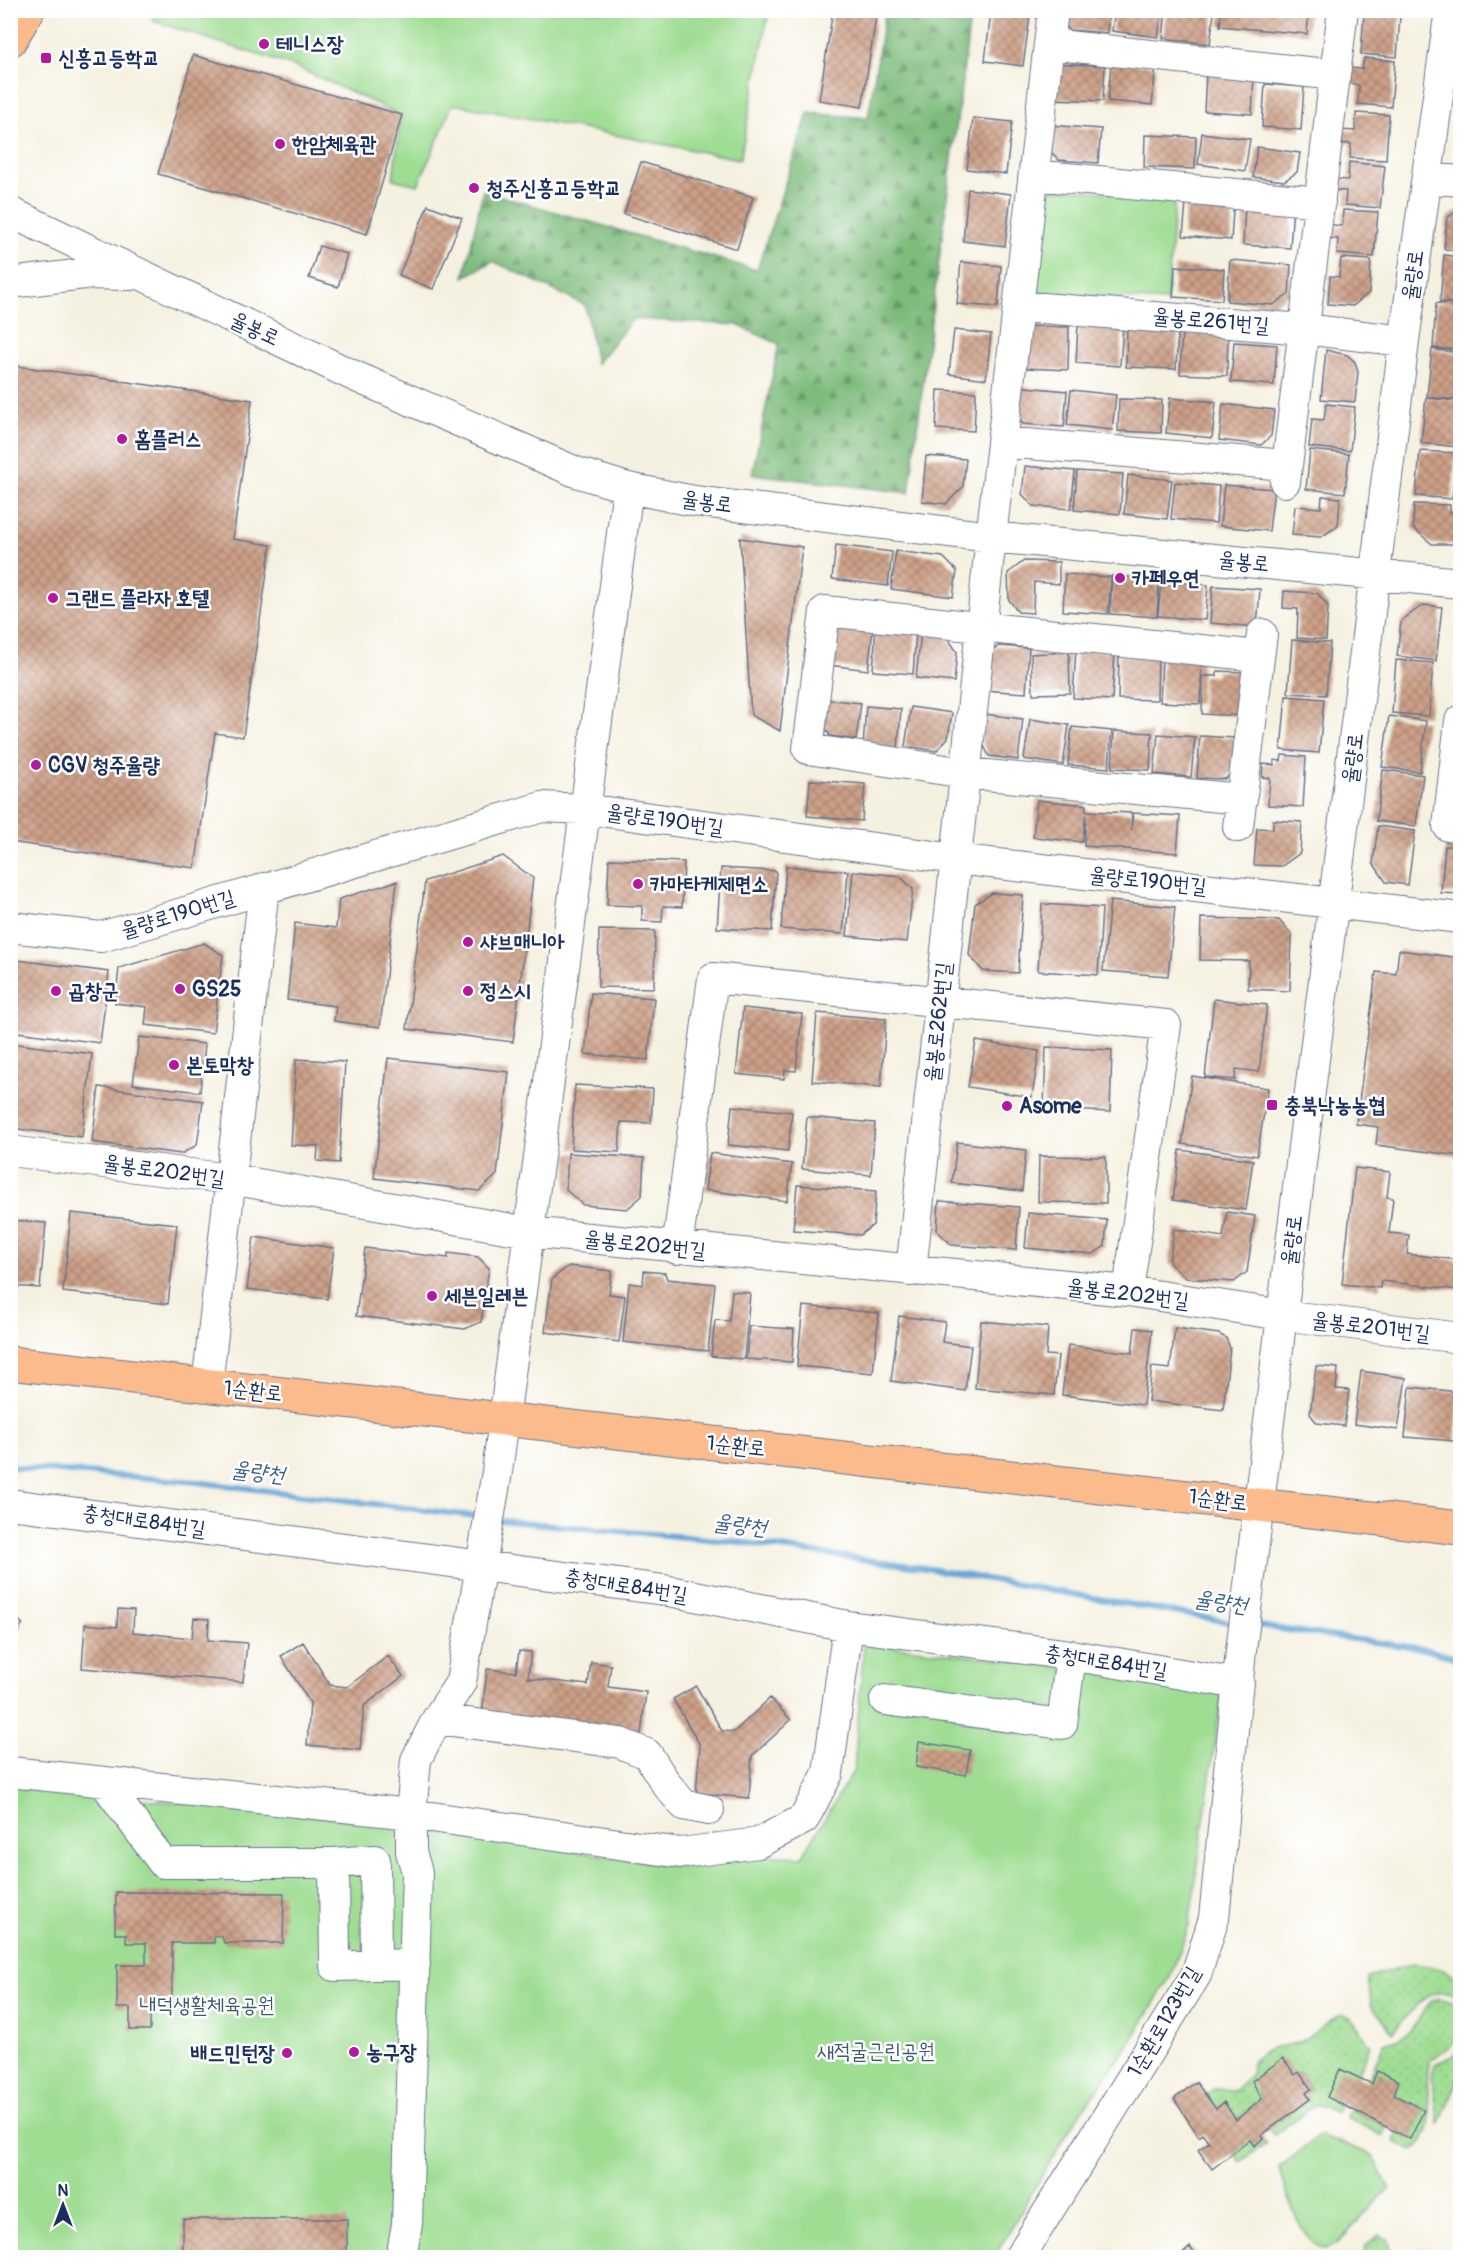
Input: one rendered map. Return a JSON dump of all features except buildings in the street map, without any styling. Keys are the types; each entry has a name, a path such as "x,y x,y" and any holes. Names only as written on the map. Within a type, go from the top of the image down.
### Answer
{"main road":[{"path":"10,40 28,10"},
{"name":"1순환로","path":"10,1363 1461,1528"}],"street":[{"path":"991,537 1053,10"},
{"path":"1002,442 1286,474 1343,10"},
{"name":"율량로","path":"1253,1550 1336,902 1404,341 1450,10"},
{"path":"1049,44 1335,75"},
{"path":"1034,175 1320,202"},
{"path":"1428,178 1461,181"},
{"name":"율봉로","path":"10,212 352,375 576,472 628,488 694,501 991,537 1461,584"},
{"path":"10,283 84,274 142,276"},
{"name":"율봉로261번길","path":"1018,306 1304,329 1404,341"},
{"path":"401,2258 406,2224 415,1964 417,1872 411,1852 411,1814 416,1760 437,1719 461,1682 482,1565 497,1472 628,488"},
{"name":"율봉로262번길","path":"910,1271 991,537"},
{"path":"825,611 981,629 1260,645 1240,813 808,749 825,611"},
{"path":"1454,827 1461,721"},
{"name":"율량로190번길","path":"10,927 101,937 542,807 585,809 956,859 1461,918"},
{"path":"207,1386 264,888"},
{"path":"677,1249 713,978 1166,1025 1128,1291"},
{"name":"율봉로202번길","path":"10,1150 230,1179 528,1232 677,1249 1128,1291 1282,1315"},
{"name":"율봉로201번길","path":"1282,1315 1461,1338"},
{"name":"충청대로84번길","path":"10,1504 664,1590 848,1626 1071,1655 1239,1684"},
{"name":"1순환로123번길","path":"1019,2258 1196,1975 1214,1918 1253,1550"},
{"path":"10,1772 411,1814 681,1853 758,1843 804,1819 828,1773 848,1626"},
{"path":"885,1700 1062,1724 1071,1655"},
{"path":"437,1719 620,1743 647,1754 667,1785 684,1804 709,1810"},
{"path":"104,1782 163,1863 334,1863 375,1860 376,1965"},
{"path":"334,1863 335,1966 415,1964"}],"green space":[{"path":"156,10 769,11 740,159 453,104 418,185 393,179 401,115 296,67 153,21"},
{"path":"885,11 971,11 909,493 752,474 779,344 737,325 633,319 596,364 585,305 493,261 464,277 483,191 757,270 808,113 868,118"},
{"path":"1039,188 1175,196 1167,301 1029,292"},
{"name":"새적굴근린공원","path":"864,1643 1223,1686 1189,1926 1170,1977 1133,2038 1069,2130 994,2257 11,2257 10,1786 386,1823 689,1868 756,1855 802,1857 854,1770"},
{"path":"1413,1964 1439,1968 1450,1973 1460,1981 1460,1997 1439,1992 1430,1995 1414,2008 1392,2032 1371,2004 1368,1977"},
{"path":"1438,1998 1460,2004 1460,2038 1430,2061 1428,2085 1430,2121 1422,2142 1412,2151 1394,2141 1398,2133 1410,2138 1424,2110 1368,2082 1384,2043 1407,2033 1414,2027 1425,2008"},
{"path":"1342,2015 1352,2019 1371,2045 1357,2077 1339,2103 1337,2113 1317,2104 1274,2135 1269,2129 1311,2089 1299,2072 1260,2092 1258,2094 1262,2099 1236,2120 1224,2103 1216,2109 1205,2095 1214,2089 1235,2090 1251,2074 1257,2056 1270,2049 1305,2039"},
{"path":"1460,2052 1460,2076 1439,2125 1432,2075 1435,2064"},
{"path":"1350,2109 1387,2127 1383,2136 1346,2117"},
{"path":"1320,2135 1373,2155 1389,2188 1337,2244 1325,2249 1307,2236 1300,2226 1279,2168"},
{"path":"1250,2140 1254,2146 1262,2140 1266,2143 1241,2162 1234,2153"},
{"path":"1379,2235 1387,2239 1392,2257 1364,2257 1366,2245"}],"waterway":[{"name":"율량천","path":"10,1467 197,1482 481,1517"},
{"name":"율량천","path":"497,1520 730,1541 919,1567 1235,1623"},
{"name":"율량천","path":"1251,1625 1424,1649 1460,1659"}],"place":[{"name":"테니스장","path":"264,44"},
{"name":"신흥고등학교","path":"46,58"},
{"name":"한암체육관","path":"280,144"},
{"name":"청주신흥고등학교","path":"474,188"},
{"name":"홈플러스","path":"122,439"},
{"name":"카페우연","path":"1120,578"},
{"name":"그랜드 플라자 호텔","path":"53,598"},
{"name":"CGV 청주율량","path":"36,765"},
{"name":"카마타케제면소","path":"638,884"},
{"name":"샤브매니아","path":"468,942"},
{"name":"GS25","path":"180,989"},
{"name":"곱창군","path":"56,991"},
{"name":"정스시","path":"468,991"},
{"name":"본토막창","path":"174,1065"},
{"name":"충북낙농농협","path":"1272,1105"},
{"name":"Asome","path":"1007,1106"},
{"name":"세븐일레븐","path":"432,1296"},
{"name":"농구장","path":"354,2052"},
{"name":"배드민턴장","path":"287,2053"}],"park label":[{"name":"내덕생활체육공원","path":"207,2005"}]}
